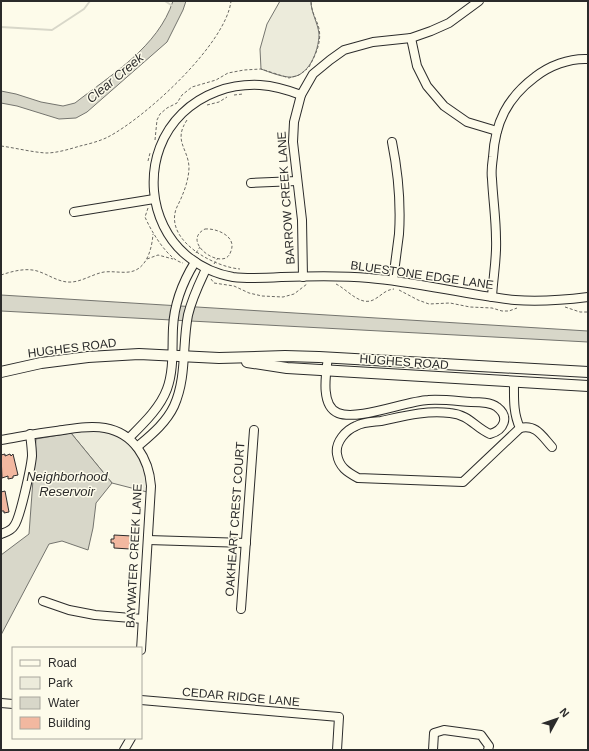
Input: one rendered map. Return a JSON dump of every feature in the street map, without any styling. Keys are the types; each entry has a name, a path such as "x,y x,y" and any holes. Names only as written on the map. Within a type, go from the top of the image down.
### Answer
{"main road":[{"name":"HUGHES ROAD","path":"1,372 41,363 88,357 139,354 220,358 285,356 328,357 588,372"},
{"name":"HUGHES ROAD","path":"220,358 287,368 588,386"}],"street":[{"name":"BARROW CREEK LANE","path":"303,277 302,220 293,142 294,122 301,95 313,74 344,50 373,42 410,38 431,32 450,23 479,1"},
{"path":"410,38 417,66 427,86 444,106 466,122 497,131"},
{"path":"492,297 496,241 495,209 491,178 494,145 498,124 508,104 527,83 542,71 580,58 588,59"},
{"name":"BLUESTONE EDGE LANE","path":"301,95 270,86 240,86 215,92 193,103 175,121 160,144 157,154 153,176 154,199 160,218 169,235 184,254 208,270 244,278 337,276 393,280 516,300 588,297"},
{"path":"392,142 397,171 399,207 399,234 393,280"},
{"path":"251,184 297,182"},
{"path":"74,212 154,199"},
{"path":"134,443 145,422 161,401 167,390 171,374 173,322 177,302 182,285 196,262"},
{"path":"134,443 161,425 173,407 182,376 183,356 190,309 195,291 208,270"},
{"path":"328,357 326,370 326,397 330,406 337,413 354,415 427,400 480,402 495,405 502,411 504,420 502,427 497,432 490,434 481,430 472,421 462,415 449,412 424,412 357,425 341,436 336,450 338,462 346,472 358,478 463,482 520,428 527,426 536,429 552,446"},
{"path":"514,382 513,406 520,428"},
{"path":"1,440 30,434 90,427 106,428 120,432 134,443"},
{"name":"OAKHEART CREST COURT","path":"241,609 254,430"},
{"path":"1,534 8,532 14,527 19,516 32,456 30,434"},
{"name":"BAYWATER CREEK LANE","path":"134,443 148,466 150,480 141,647"},
{"path":"148,540 246,544"},
{"path":"43,601 69,610 90,614 143,619"},
{"name":"CEDAR RIDGE LANE","path":"142,700 338,717 337,750"},
{"path":"1,703 12,704"},
{"path":"433,750 434,733 444,730 481,735 489,746 488,750"},
{"path":"124,750 130,739"}],"path":[{"path":"1,146 48,153 80,146 108,137 131,122 187,73 200,58 215,36 230,9 231,1"},
{"path":"232,96 243,94"},
{"path":"203,106 219,102 228,96"},
{"path":"187,120 182,130 181,144 188,159 188,176 183,195 175,212 174,226 181,237 196,252 215,263 228,268 240,269"},
{"path":"205,229 219,231 228,237 232,244 231,251 227,257 221,259 213,257 205,253 196,240 199,233 205,229"},
{"path":"1,275 10,272 35,270 54,278 72,282 105,272 134,271 138,269 146,260 152,246 153,233"},
{"path":"146,260 158,255 173,259"},
{"path":"208,270 214,283 234,286 250,293 262,296 289,296 310,283"},
{"path":"336,284 357,299 367,301 375,299 386,290 396,289 429,304 450,303 506,311 519,307"},
{"path":"564,307 580,312 588,312"}],"green space":[{"path":"280,1 311,1 319,34 317,48 311,63 301,74 295,76 281,76 261,69 260,49 267,24"},
{"path":"106,428 134,443 148,466 151,493 112,483 71,433"}],"water":[{"name":"Clear Creek","path":"173,1 186,1 167,42 87,112 76,118 59,119 17,106 1,103 1,91 41,102 63,106 75,103 118,70 145,46 157,32"},
{"path":"1,295 588,331 588,342 1,311"},
{"name":"Neighborhood Reservoir","path":"71,433 112,483 96,503 93,528 88,550 62,541 49,544 1,635 1,555 29,534 36,439"}],"building":[{"path":"5,454 5,456 10,454 11,456 13,454 18,475 13,476 13,478 8,479 8,476 2,478 1,455"},
{"path":"5,491 9,512 4,513 4,511 1,511 1,492"},
{"path":"114,535 132,536 130,549 114,548 114,543 111,543 111,539 114,539"}],"waterway":[{"path":"1,27 52,30 84,9 90,1"},
{"path":"165,1 174,7"}]}
